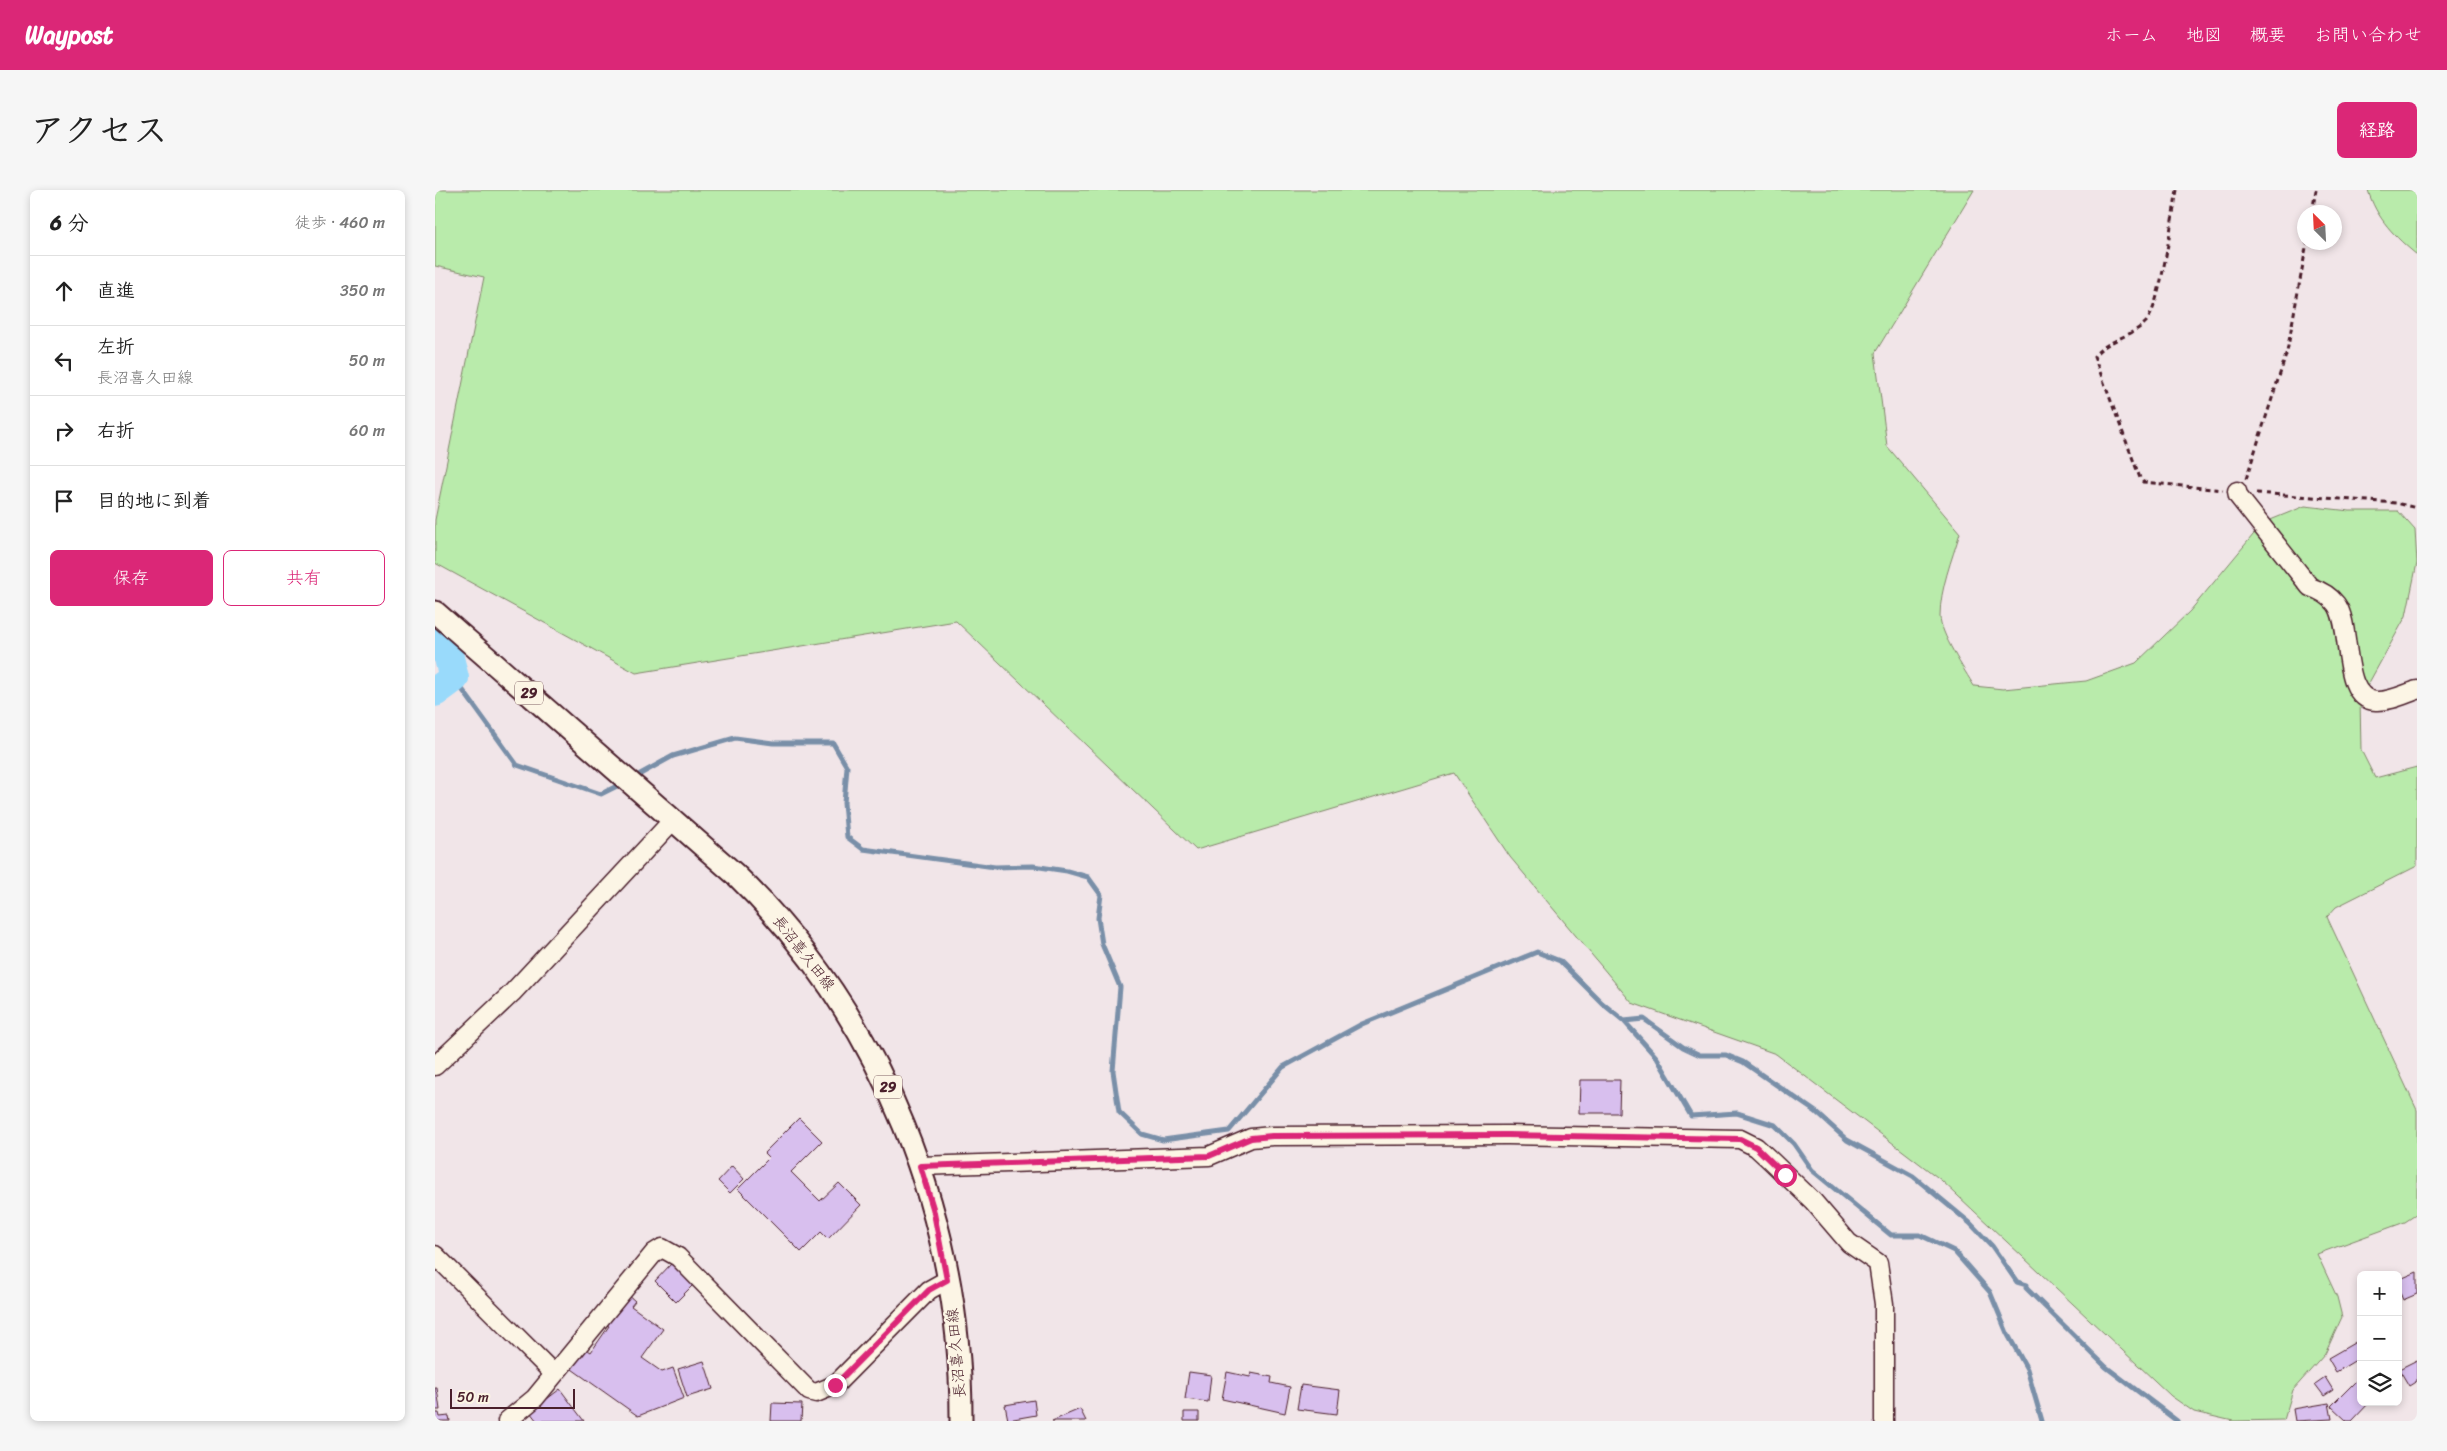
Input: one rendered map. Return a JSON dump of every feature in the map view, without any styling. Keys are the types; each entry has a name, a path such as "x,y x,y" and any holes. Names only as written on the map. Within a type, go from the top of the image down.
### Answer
{"main road":[{"name":"長沼喜久田線","path":"435,612 674,819 761,899 839,997 884,1077 920,1166 933,1208 959,1357 961,1421"}],"street":[{"path":"2239,492 2238,496 2310,587 2336,604 2343,622 2355,685 2362,696 2375,701 2417,690"},
{"path":"435,1066 511,993 674,819"},
{"path":"920,1166 1209,1156 1251,1138 1272,1136 1508,1135 1740,1139 1756,1147 1769,1158 1813,1201 1849,1243 1878,1263 1884,1304 1884,1421"},
{"path":"507,1421 535,1398 553,1373 654,1253 663,1248 678,1257 809,1391 816,1393 835,1385 929,1290 947,1280"},
{"path":"435,1254 553,1373"}],"path":[{"path":"2177,190 2160,284 2149,318 2129,334 2105,347 2094,356 2139,478 2143,482 2239,492 2396,503 2417,508"},
{"path":"2313,205 2316,190"},
{"path":"2239,492 2287,352 2306,250"}],"green space":[{"path":"435,190 1974,190 1875,353 1887,446 1960,533 1944,585 1940,616 1948,642 1974,686 2003,689 2086,681 2136,663 2190,611 2263,523 2305,506 2350,511 2398,511 2415,530 2417,563 2406,616 2360,699 2361,750 2375,778 2417,767 2417,866 2336,907 2327,917 2417,1110 2417,1214 2405,1222 2317,1254 2337,1297 2342,1317 2325,1354 2293,1390 2284,1420 2233,1421 2194,1412 2171,1396 1941,1180 1776,1054 1632,1003 1510,857 1454,773 1196,850 956,621 636,673 435,563 435,520 484,277 435,266"},
{"path":"2368,190 2417,190 2417,255 2387,226 2376,209"}],"building":[{"path":"1580,1080 1620,1080 1619,1113 1579,1113"},
{"path":"799,1118 822,1141 791,1172 820,1201 839,1183 861,1205 828,1239 821,1232 801,1252 738,1189 769,1158 764,1153"},
{"path":"732,1166 744,1179 730,1193 718,1181"},
{"path":"671,1264 693,1285 676,1302 655,1281"},
{"path":"2417,1272 2417,1294 2403,1300 2402,1298 2402,1278"},
{"path":"627,1294 635,1301 631,1306 663,1329 642,1358 662,1372 673,1368 684,1398 638,1416 569,1367 583,1347 591,1352 609,1326 605,1324"},
{"path":"2357,1341 2357,1359 2336,1372 2328,1358"},
{"path":"2417,1360 2417,1381 2409,1386 2402,1374 2402,1368"},
{"path":"704,1361 713,1389 687,1397 678,1369"},
{"path":"1189,1372 1211,1375 1208,1402 1185,1399"},
{"path":"1227,1372 1250,1377 1251,1373 1272,1377 1271,1383 1290,1387 1285,1413 1222,1399"},
{"path":"2325,1377 2333,1390 2324,1396 2315,1384"},
{"path":"2357,1380 2357,1406 2366,1406 2352,1421 2347,1421 2331,1406"},
{"path":"1301,1385 1340,1390 1337,1414 1297,1409"},
{"path":"435,1388 437,1388 440,1410 435,1410"},
{"path":"560,1389 584,1421 537,1421 530,1412"},
{"path":"1034,1400 1036,1415 1008,1420 1005,1405"},
{"path":"772,1403 802,1404 801,1421 771,1421"},
{"path":"2329,1403 2332,1419 2295,1421 2293,1409"},
{"path":"1080,1409 1086,1421 1052,1421"},
{"path":"1184,1412 1199,1412 1199,1421 1184,1421"},
{"path":"435,1413 439,1413 440,1417 449,1416 450,1421 435,1421"}],"waterway":[{"path":"435,643 448,654 454,678 435,692"},
{"path":"454,678 517,765 601,794 623,783"},
{"path":"633,778 673,756 735,738 773,743 833,743 847,767 844,803 847,837 863,849 995,867 1033,866 1067,871 1088,877 1101,895 1098,918 1102,944 1120,987 1113,1071 1119,1112 1142,1134 1163,1140 1229,1131 1283,1067 1362,1024 1537,952 1560,961 1602,1003 1624,1021 1657,1058 1691,1116 1737,1113 1775,1125 1794,1144 1812,1170 1891,1235 1920,1235 1954,1251 1990,1292 2007,1333 2027,1369 2042,1421"},
{"path":"1624,1021 1644,1019 1683,1047 1700,1055 1726,1055 1743,1062 1816,1112 1847,1140 1913,1176 1970,1223 1992,1246 2017,1282 2027,1285 2026,1288 2106,1367 2177,1421"}],"route":[{"path":"835,1385 929,1290 947,1280 933,1208 920,1166 1209,1156 1251,1138 1272,1136 1508,1135 1740,1139 1756,1147 1785,1175"}]}
